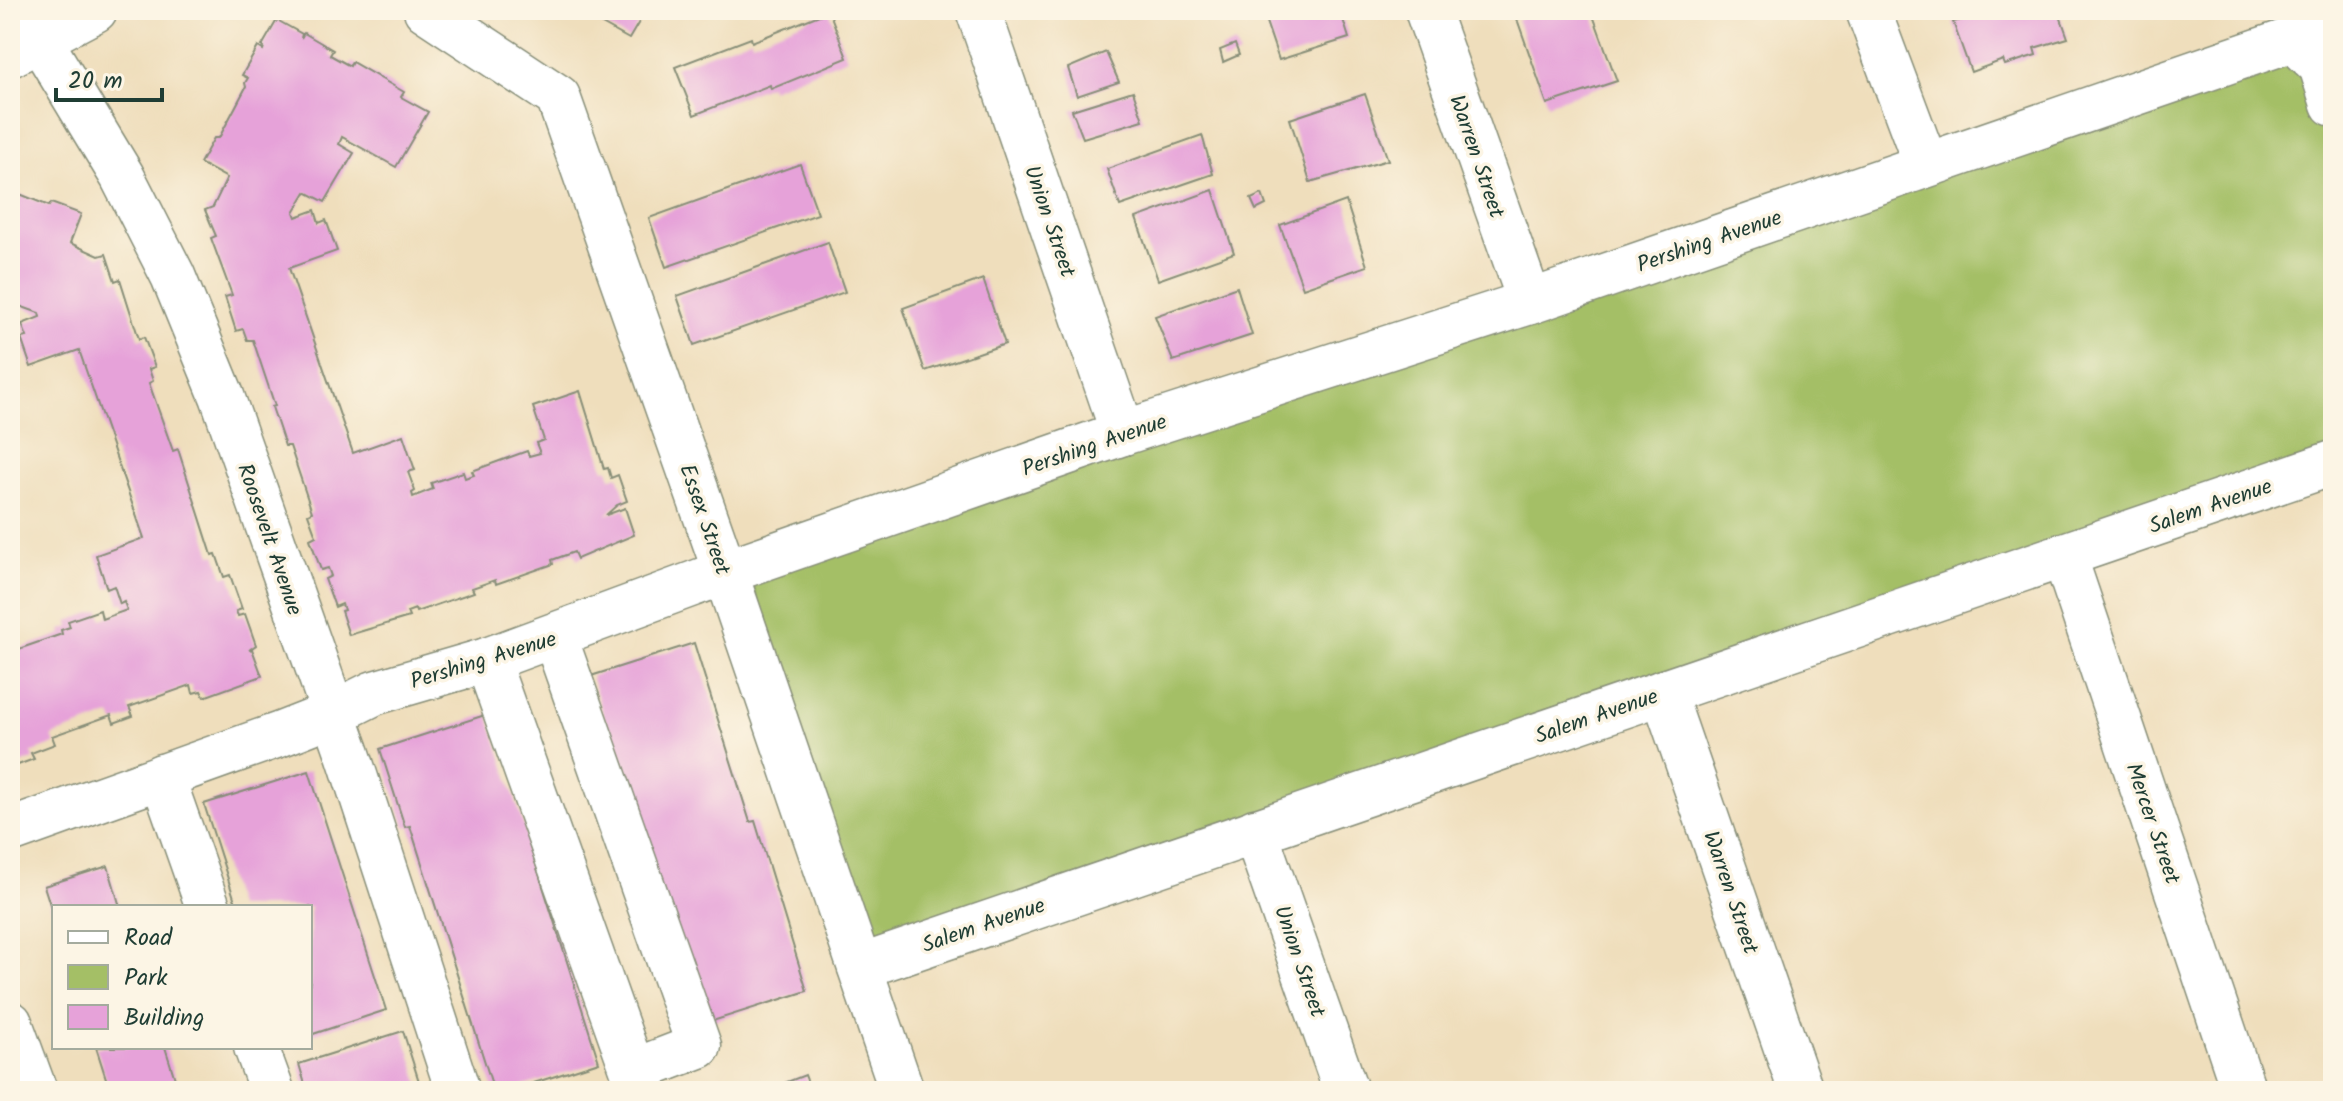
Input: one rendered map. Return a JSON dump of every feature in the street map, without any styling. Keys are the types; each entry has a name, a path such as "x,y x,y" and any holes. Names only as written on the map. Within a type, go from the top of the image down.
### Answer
{"street":[{"path":"27,35 95,10"},
{"name":"Essex Street","path":"426,10 558,97 725,572 902,1091"},
{"name":"Union Street","path":"978,10 1123,433"},
{"name":"Warren Street","path":"1427,10 1530,302"},
{"path":"1868,10 1926,165"},
{"name":"Pershing Avenue","path":"10,831 332,714 374,693 555,637 725,572 1123,433 1530,302 2313,32 2333,104"},
{"name":"Roosevelt Avenue","path":"27,35 122,176 173,276 222,396 348,754 458,1091"},
{"name":"Salem Avenue","path":"860,967 2333,463"},
{"name":"Mercer Street","path":"2064,555 2244,1091"},
{"path":"487,660 637,1081 699,1046 555,637"},
{"name":"Warren Street","path":"1663,692 1801,1091"},
{"path":"162,776 207,905"},
{"name":"Union Street","path":"1255,831 1346,1091"},
{"path":"10,1023 35,1091"},
{"path":"257,1049 272,1091"}],"green space":[{"path":"2333,37 2333,472 868,970 746,565"}],"building":[{"path":"577,10 646,10 629,39"},
{"path":"1262,10 1340,10 1349,38 1279,60"},
{"path":"1545,10 1591,10 1617,81 1547,104 1517,19"},
{"path":"2058,10 2068,38 2034,48 2036,55 2005,65 2003,60 1971,72 1953,22 1962,20 1961,12"},
{"path":"829,11 847,58 771,89 770,85 694,115 675,67 751,38 752,42"},
{"path":"277,20 302,34 301,38 304,33 333,50 330,55 350,66 352,62 404,92 401,97 428,112 396,167 342,137 339,144 354,153 325,202 306,192 294,212 296,217 315,210 319,223 326,220 337,251 289,268 353,453 403,435 415,470 408,472 415,491 413,497 433,489 431,483 463,472 465,478 474,475 472,471 527,451 529,456 540,453 536,443 544,440 533,407 580,391 604,469 608,468 611,478 618,475 627,501 606,515 625,508 634,535 577,559 574,552 552,560 553,564 496,584 495,580 472,588 474,592 416,612 415,609 407,612 409,617 349,635 341,611 344,610 342,604 335,607 325,579 331,576 328,568 321,570 310,539 316,536 308,514 312,512 290,446 285,446 253,340 247,340 243,329 236,331 225,297 232,295 211,238 216,236 205,210 213,207 227,178 200,163 214,138 219,138 246,87 248,78 242,75 258,47 263,50 262,46"},
{"path":"1235,44 1239,55 1223,62 1220,50"},
{"path":"1106,52 1119,82 1077,96 1068,68"},
{"path":"1133,91 1143,120 1083,138 1072,110"},
{"path":"1365,94 1388,160 1310,182 1290,119"},
{"path":"1202,135 1213,174 1120,206 1107,169"},
{"path":"800,164 818,214 666,267 649,218"},
{"path":"10,190 49,206 51,203 81,214 70,243 99,256 106,254 115,281 120,279 139,339 144,337 155,367 149,369 153,381 149,383 173,451 178,449 212,555 216,554 224,577 230,575 242,609 236,611 238,616 245,614 256,645 249,650 252,649 262,676 204,697 201,691 193,693 191,685 129,707 133,716 114,723 111,715 52,736 55,744 31,753 34,759 10,768 10,652 62,634 61,630 70,627 68,621 100,610 102,619 127,610 124,602 120,604 114,586 107,589 96,555 144,538 79,350 31,367 21,338 27,337 22,324 40,317 39,313 17,305 10,322"},
{"path":"1213,190 1234,253 1158,280 1136,218"},
{"path":"1262,194 1266,205 1256,210 1251,199"},
{"path":"1346,201 1367,266 1303,288 1280,225"},
{"path":"828,242 845,292 694,345 677,296"},
{"path":"983,279 1005,344 925,371 903,308"},
{"path":"1237,287 1252,335 1173,361 1155,316"},
{"path":"694,643 750,822 755,821 807,991 700,1025 591,676"},
{"path":"488,714 599,1062 509,1091 494,1091 410,826 405,827 380,749"},
{"path":"309,771 386,1010 312,1034 312,905 236,905 204,804"},
{"path":"108,866 119,905 52,905 52,911 44,886"},
{"path":"403,1031 422,1091 307,1091 299,1064"},
{"path":"97,1049 166,1049 175,1079 136,1091 110,1091"},
{"path":"805,1075 811,1091 764,1091"}]}
